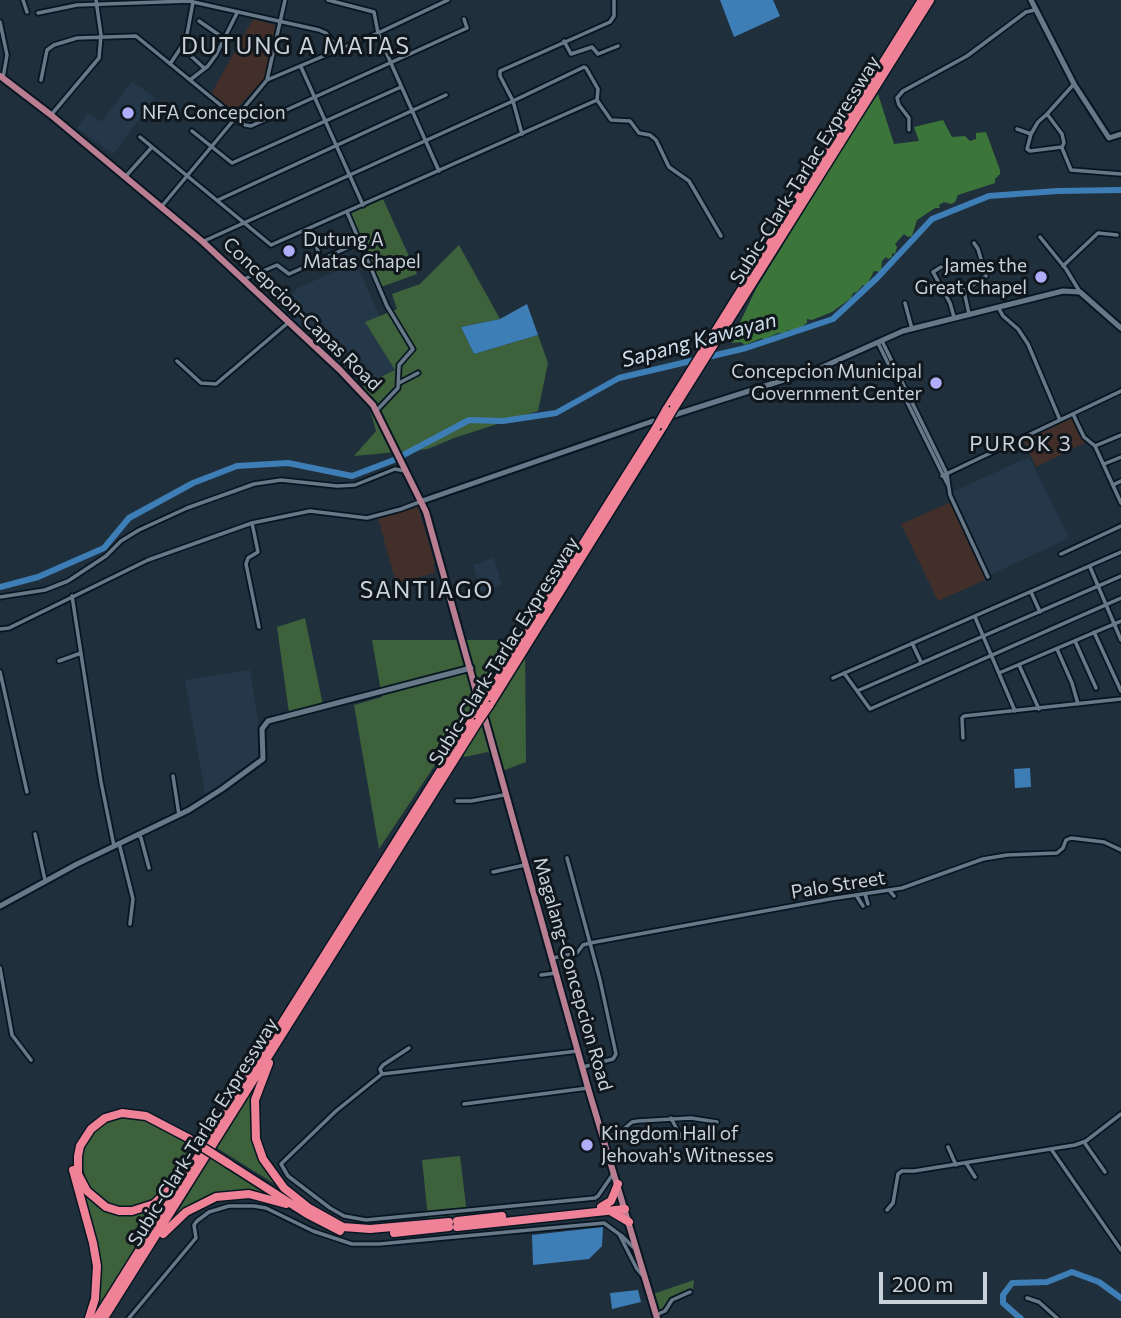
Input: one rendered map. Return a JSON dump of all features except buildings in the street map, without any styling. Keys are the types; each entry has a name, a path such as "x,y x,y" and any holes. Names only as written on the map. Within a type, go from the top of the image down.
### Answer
{"highway":[{"name":"Subic-Clark-Tarlac Expressway","path":"719,331 922,0"},
{"name":"Subic-Clark-Tarlac Expressway","path":"104,1318 480,719 485,702 658,425 672,411 719,331 930,0"},
{"name":"Subic-Clark-Tarlac Expressway","path":"97,1318 480,719"},
{"path":"280,1038 256,1100 256,1139 272,1174 308,1211"},
{"path":"89,1318 95,1299 97,1266 72,1168 77,1140 82,1131 98,1116 118,1108 131,1107 160,1117 308,1211 353,1229 453,1224 625,1207"},
{"path":"189,1137 138,1114 122,1113 105,1118 91,1129 80,1146 78,1166 81,1183 95,1200 106,1207 118,1211 144,1209 166,1195 200,1155"},
{"path":"602,1209 611,1201 618,1184"},
{"path":"140,1263 176,1220 196,1206 216,1197 237,1194 262,1196 308,1211"},
{"path":"602,1209 616,1213 629,1222"}],"main road":[{"path":"1031,0 1074,84 1110,138 1121,134"},
{"name":"Concepcion-Capas Road","path":"1,77 162,206 340,370 377,410 422,502"},
{"path":"672,411 818,369 912,329 1063,290 1080,292 1121,328"},
{"path":"485,702 471,668 422,502 658,425"},
{"path":"0,906 45,880 215,794 262,760 264,723 471,668"},
{"name":"Magalang-Concepcion Road","path":"480,719 657,1317"}],"street":[{"path":"23,0 27,12"},
{"path":"267,80 285,0"},
{"path":"328,0 372,10 376,14 379,33 390,61 439,172"},
{"path":"162,206 267,80 379,33 448,0"},
{"path":"522,134 513,101 500,71 610,22 614,16 614,0"},
{"path":"38,13 97,3 193,2 326,33 339,49"},
{"path":"170,64 186,40 193,2"},
{"path":"51,115 99,58 101,35 97,3"},
{"path":"909,130 909,118 897,98 903,90 967,56 1026,12 1035,10"},
{"path":"190,80 212,62 237,13"},
{"path":"41,80 47,50 65,41 101,35 136,36 245,125 251,126 467,28 464,19"},
{"path":"199,21 225,38"},
{"path":"0,22 8,55 1,77"},
{"path":"564,41 571,54 592,47 598,54 618,46"},
{"path":"191,56 204,68"},
{"path":"301,66 363,205"},
{"path":"203,242 584,67 598,89 597,100 611,120 630,121 639,133 656,139 669,167 689,181 721,236"},
{"path":"1062,147 1030,151 1027,149 1038,121 1074,84"},
{"path":"192,131 232,163 401,87"},
{"path":"218,200 446,95"},
{"path":"140,137 267,244 274,245 597,100"},
{"path":"1047,114 1062,134 1062,147 1071,170 1121,174"},
{"path":"1017,129 1031,134"},
{"path":"126,176 152,147"},
{"path":"348,212 387,306 412,346 412,351 399,365 396,392 377,410"},
{"path":"1063,265 1098,233 1117,234"},
{"path":"1040,237 1079,286 1080,292"},
{"path":"314,240 321,259"},
{"path":"289,274 360,242"},
{"path":"964,291 986,276 974,243"},
{"path":"244,279 276,265 293,280"},
{"path":"941,267 933,272 950,303 954,317"},
{"path":"960,285 969,314"},
{"path":"905,303 912,329"},
{"path":"998,306 1003,316 1028,344 1060,420"},
{"path":"177,361 201,383 216,384 289,323"},
{"path":"880,341 947,474 954,506 988,578"},
{"path":"880,341 949,487"},
{"path":"399,383 418,373"},
{"path":"942,477 1121,391"},
{"path":"1073,414 1084,437 1095,446 1121,503"},
{"path":"1095,446 1121,435"},
{"path":"1104,464 1121,457"},
{"path":"0,597 45,590 68,581 139,530 187,508 254,484 281,480 337,486 355,485 396,469 406,469"},
{"path":"1113,485 1121,481"},
{"path":"0,629 9,628 155,557 253,523 310,511 367,518 422,502"},
{"path":"253,523 258,552 248,558 246,564 259,627"},
{"path":"1061,554 1121,526"},
{"path":"833,678 1121,552"},
{"path":"1090,566 1121,640"},
{"path":"857,691 1121,576"},
{"path":"1031,592 1040,612"},
{"path":"72,596 101,782 133,899 130,923"},
{"path":"844,673 870,709 1121,598"},
{"path":"975,617 1015,711"},
{"path":"999,673 1121,621"},
{"path":"1094,632 1121,691"},
{"path":"1075,641 1096,688"},
{"path":"912,643 921,662"},
{"path":"1057,649 1078,704"},
{"path":"59,661 81,653"},
{"path":"1019,665 1039,709"},
{"path":"0,672 27,792"},
{"path":"963,738 962,716 1121,699"},
{"path":"173,776 178,815"},
{"path":"457,800 471,801 504,795"},
{"path":"35,834 45,880"},
{"path":"138,834 149,868"},
{"name":"Palo Street","path":"552,959 577,953 583,945 590,943 902,888 983,859 1056,853 1063,848 1066,840 1071,838 1104,842 1121,850"},
{"path":"567,858 616,1056 583,1067"},
{"path":"493,872 525,865"},
{"path":"889,890 894,896"},
{"path":"851,902 854,896 865,905 865,894"},
{"path":"0,968 12,1035 31,1060"},
{"path":"541,975 556,973"},
{"path":"382,1074 380,1069 383,1065 409,1048"},
{"path":"578,1051 382,1074 336,1111 281,1164 288,1176 330,1208 344,1216 366,1220 595,1198 614,1172"},
{"path":"464,1104 588,1088"},
{"path":"887,1210 893,1203 900,1172 956,1165 1084,1142 1121,1114"},
{"path":"671,1118 681,1137"},
{"path":"603,1137 619,1133 632,1122 671,1118 717,1122"},
{"path":"1084,1142 1105,1172"},
{"path":"948,1147 956,1165"},
{"path":"1051,1149 1121,1250"},
{"path":"966,1163 975,1177"},
{"path":"130,1318 195,1238 194,1225 197,1221 209,1212 229,1206 266,1208 313,1231 352,1244 379,1244 598,1223 607,1224 638,1251"},
{"path":"619,1234 637,1269 646,1279"},
{"path":"657,1317 672,1300 690,1292"},
{"path":"1027,1298 1039,1301 1057,1318"}],"shaded area":[{"path":"253,19 275,25 265,77 233,113 211,94"},
{"path":"132,81 155,98 113,154 77,128 88,113 102,122"},
{"path":"356,263 380,317 366,323 395,370 363,385 280,308 299,287"},
{"path":"1073,416 1085,443 1036,467 1023,439"},
{"path":"1029,457 1069,538 990,575 952,492"},
{"path":"951,502 987,579 938,601 901,524"},
{"path":"418,507 435,563 435,573 396,583 378,518"},
{"path":"494,558 502,585 481,591 473,565"},
{"path":"250,670 258,720 258,761 207,804 185,680"}],"green space":[{"path":"878,94 894,144 919,141 914,127 943,120 952,137 965,136 970,141 976,139 976,133 986,132 1000,170 995,183 958,195 955,202 944,202 939,205 940,208 935,208 917,220 912,236 904,234 895,244 895,254 892,253 892,257 886,257 882,261 881,272 874,271 866,287 863,285 832,312 812,320 807,319 807,323 800,328 788,330 786,333 778,333 745,345 741,342 731,343 736,339 734,335 756,289 825,177 824,173"},
{"path":"383,199 417,274 381,287 350,213"},
{"path":"459,245 500,319 461,327 474,354 538,335 548,363 538,411 428,449 354,456 376,431 363,385 395,370 365,322 397,309 392,294 420,284"},
{"path":"305,618 324,710 290,720 277,627"},
{"path":"372,640 525,640 526,762 502,771 488,752 465,757 449,744 379,849 354,705 382,697"},
{"path":"256,1085 253,1133 278,1186 217,1148"},
{"path":"122,1118 153,1123 196,1149 161,1194 151,1201 132,1207 113,1205 100,1198 87,1183 82,1164 84,1149 91,1135 107,1122"},
{"path":"460,1156 467,1214 428,1218 422,1160"},
{"path":"211,1157 272,1196 233,1192 172,1221"},
{"path":"82,1189 90,1199 131,1215 149,1210 170,1195 96,1313 101,1289 100,1254"},
{"path":"694,1280 693,1289 670,1298 664,1308 658,1311 653,1294"}],"water":[{"path":"720,0 773,0 780,16 734,37"},
{"path":"527,304 538,335 474,354 461,327 500,319"},
{"path":"1030,768 1031,787 1015,788 1014,769"},
{"path":"603,1227 602,1246 589,1259 533,1265 532,1235"},
{"path":"638,1290 641,1302 612,1309 610,1293"}],"waterway":[{"name":"Sapang Kawayan","path":"0,587 38,577 104,548 129,518 193,483 237,466 288,463 352,476 394,460 469,420 503,421 556,413 619,378 746,348 833,319 877,278 932,219 989,196 1121,190"},
{"path":"1020,1318 1003,1303 1003,1295 1012,1283 1047,1282 1072,1272 1099,1282 1121,1298"}],"place":[{"name":"NFA Concepcion","path":"128,113"},
{"name":"Dutung A Matas Chapel","path":"289,251"},
{"name":"James the Great Chapel","path":"1041,277"},
{"name":"Concepcion Municipal Government Center","path":"936,383"},
{"name":"Kingdom Hall of Jehovah's Witnesses","path":"587,1145"}],"district":[{"name":"DUTUNG A MATAS","path":"296,46"},
{"name":"PUROK 3","path":"1021,444"},
{"name":"SANTIAGO","path":"427,590"}]}
